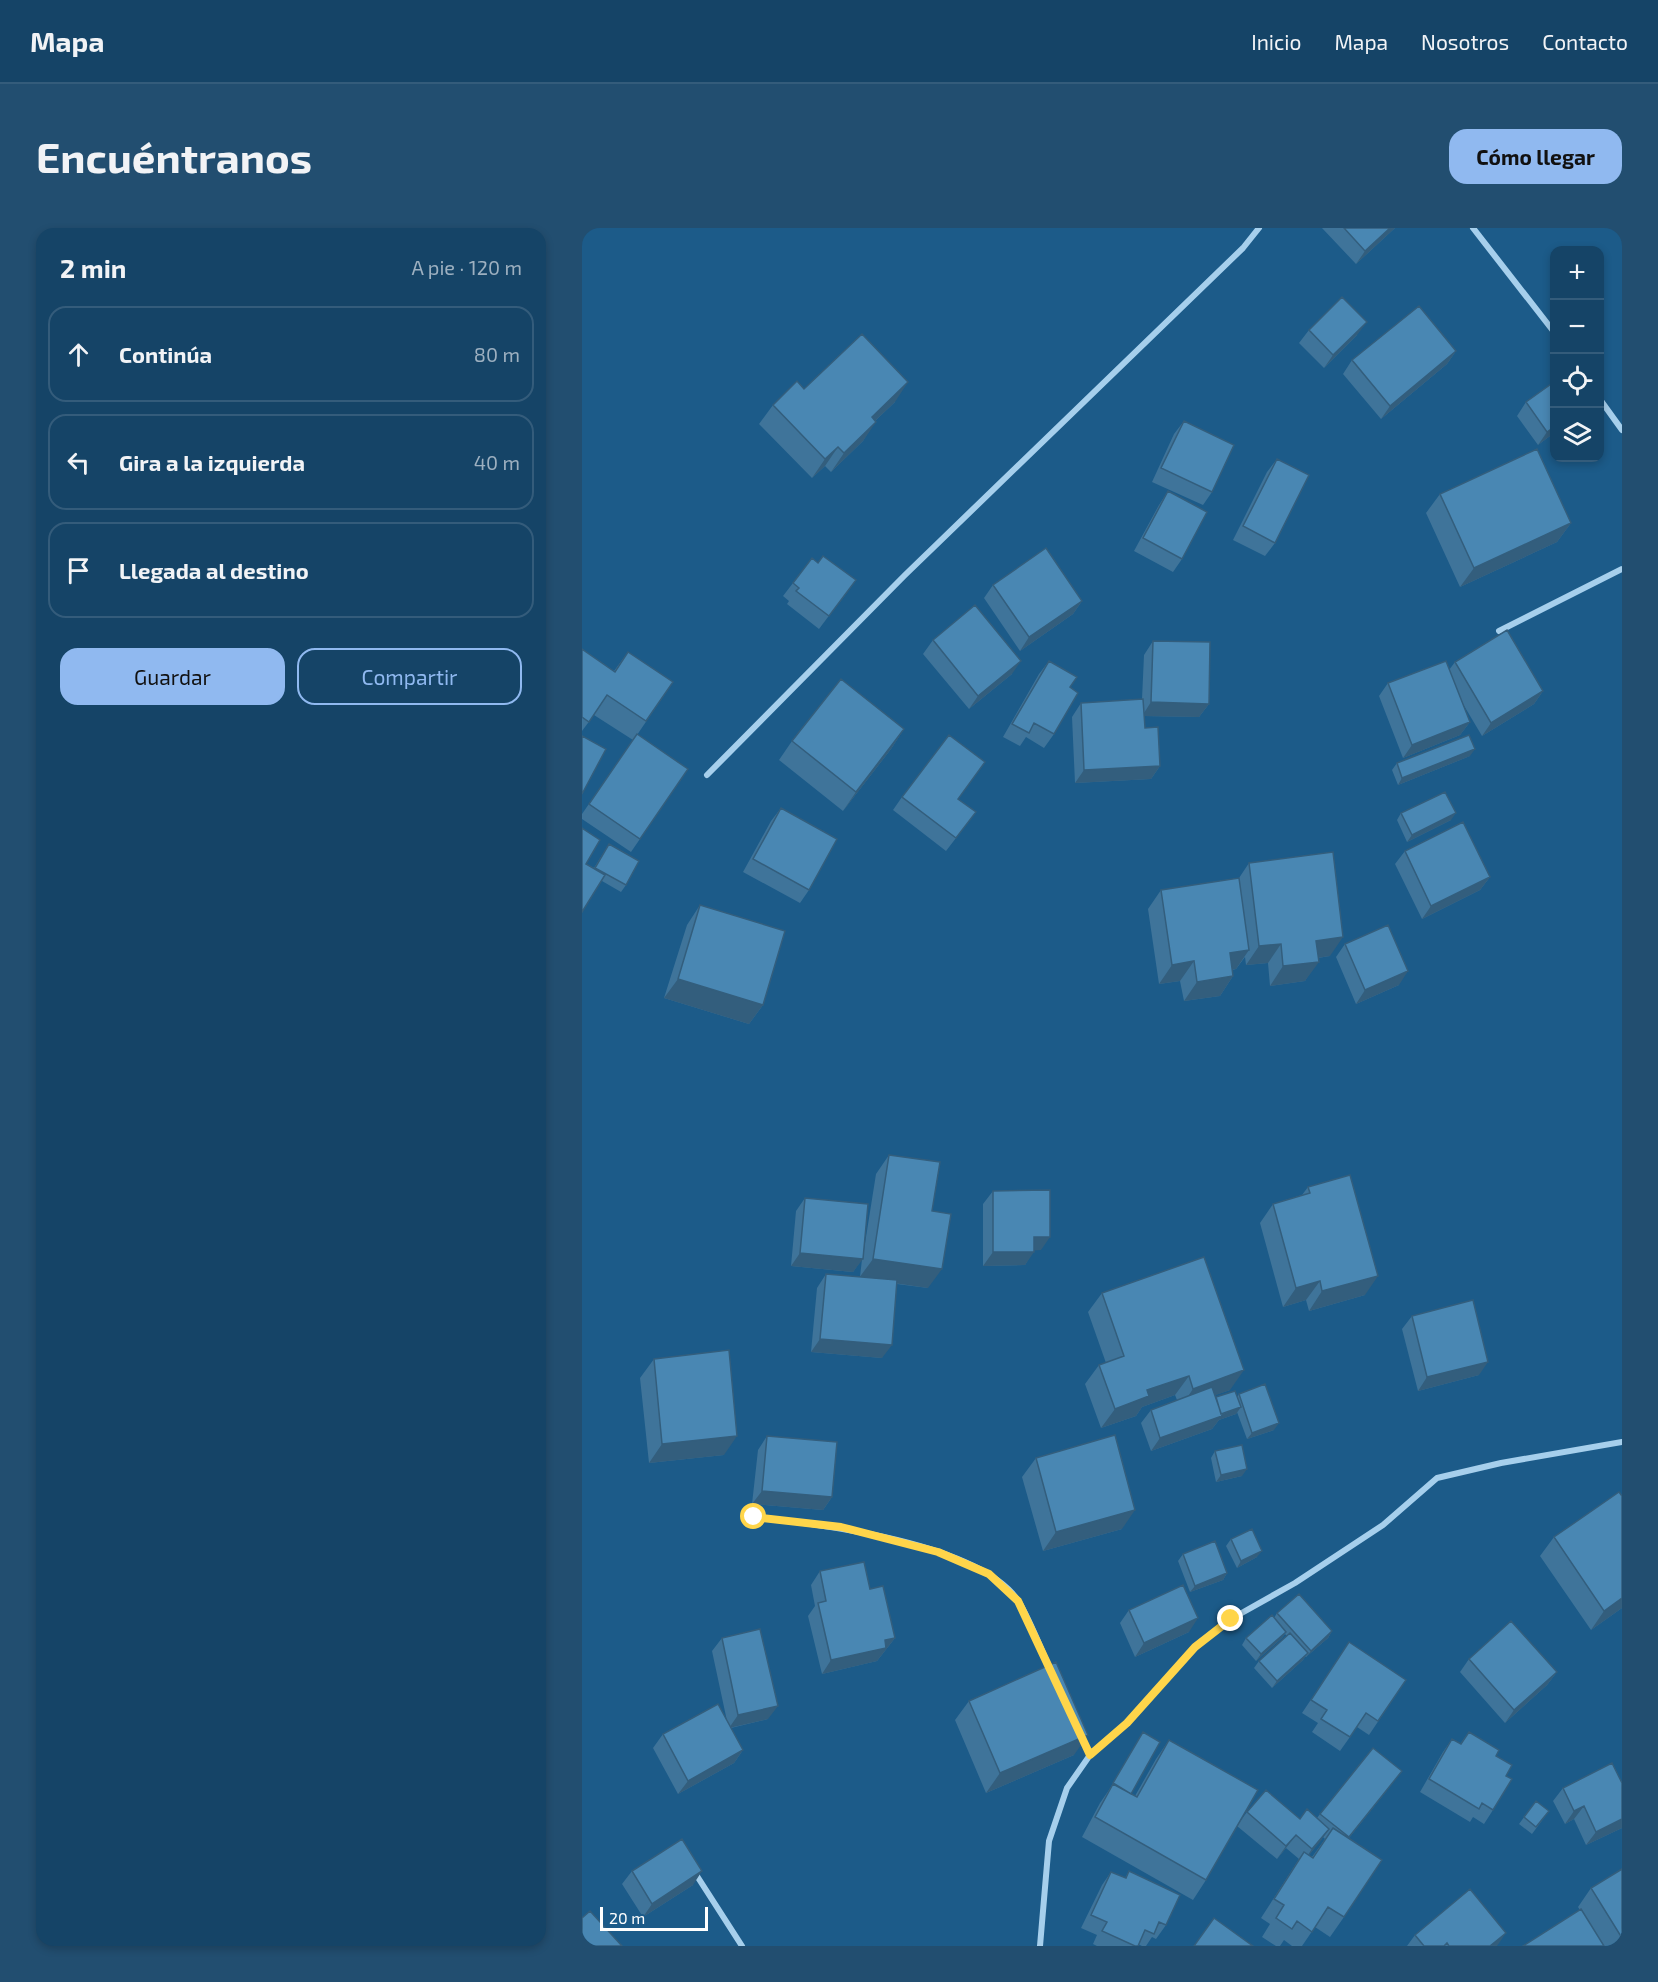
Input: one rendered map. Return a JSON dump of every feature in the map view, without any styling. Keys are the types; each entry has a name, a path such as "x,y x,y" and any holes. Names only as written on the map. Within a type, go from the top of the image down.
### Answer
{"street":[{"path":"708,775 905,574 1234,256 1259,228"},
{"path":"1473,228 1550,327"},
{"path":"1604,405 1622,430"},
{"path":"1499,631 1622,569"},
{"path":"1040,1946 1049,1841 1066,1788 1090,1755 1127,1723 1195,1647 1231,1619 1295,1583 1383,1525 1437,1478 1501,1462 1622,1442"},
{"path":"754,1517 841,1527 938,1552 989,1574 1018,1601 1056,1683"},
{"path":"1076,1724 1090,1755"},
{"path":"697,1876 742,1946"}],"building":[{"path":"1344,228 1390,228 1365,251"},
{"path":"1342,297 1367,322 1333,355 1309,330"},
{"path":"1419,306 1456,351 1390,406 1352,360"},
{"path":"862,334 908,382 872,417 876,422 844,453 838,447 825,459 773,405 797,381 804,389"},
{"path":"1550,385 1550,430 1547,432 1526,402"},
{"path":"1184,421 1234,445 1212,492 1161,468"},
{"path":"1537,449 1571,523 1474,568 1440,494"},
{"path":"1277,459 1309,475 1275,543 1243,526"},
{"path":"1168,491 1207,512 1182,559 1143,538"},
{"path":"1046,548 1082,601 1029,637 993,585"},
{"path":"823,556 856,580 829,616 796,591 799,588 793,583 812,558 818,563"},
{"path":"975,605 1021,661 978,696 933,640"},
{"path":"1507,630 1543,691 1491,723 1455,662"},
{"path":"1153,641 1210,642 1209,704 1151,702"},
{"path":"582,649 615,672 628,652 673,682 646,721 607,695 589,722 582,717"},
{"path":"1049,661 1077,677 1070,687 1078,693 1054,734 1034,723 1029,733 1012,724"},
{"path":"1446,661 1470,722 1412,745 1388,683"},
{"path":"841,679 904,729 856,792 792,741"},
{"path":"1143,699 1145,728 1158,727 1160,766 1084,770 1081,703"},
{"path":"637,734 688,769 640,839 589,804"},
{"path":"949,735 985,762 958,799 976,812 956,838 902,797"},
{"path":"1469,735 1475,749 1402,778 1397,763"},
{"path":"582,736 606,749 582,794"},
{"path":"1445,792 1456,813 1412,835 1401,813"},
{"path":"781,808 837,839 809,890 753,859"},
{"path":"1463,822 1490,877 1431,906 1405,851"},
{"path":"582,828 600,840 586,864 605,875 582,912"},
{"path":"609,844 639,861 626,885 595,868"},
{"path":"1333,852 1343,937 1316,941 1319,962 1283,966 1281,944 1259,946 1249,863"},
{"path":"1239,878 1249,950 1230,953 1233,976 1197,982 1194,961 1172,965 1161,890"},
{"path":"700,905 785,931 763,1005 678,979"},
{"path":"1388,925 1408,971 1365,990 1345,944"},
{"path":"889,1155 940,1162 932,1211 951,1214 942,1269 873,1259"},
{"path":"1350,1175 1378,1276 1322,1291 1320,1281 1296,1288 1273,1204 1310,1193 1308,1187"},
{"path":"1050,1190 1050,1237 1034,1237 1034,1252 993,1252 993,1191"},
{"path":"805,1198 868,1204 863,1259 800,1253"},
{"path":"1204,1257 1244,1370 1193,1389 1189,1376 1147,1390 1149,1396 1115,1409 1099,1365 1124,1356 1102,1293"},
{"path":"826,1274 897,1280 892,1345 820,1339"},
{"path":"1473,1300 1488,1362 1427,1377 1412,1316"},
{"path":"729,1350 737,1436 662,1444 654,1359"},
{"path":"1265,1384 1279,1423 1252,1433 1239,1394"},
{"path":"1212,1387 1222,1416 1160,1438 1151,1410"},
{"path":"1235,1391 1241,1407 1221,1414 1216,1397"},
{"path":"1115,1435 1135,1510 1056,1532 1036,1458"},
{"path":"767,1436 837,1442 832,1497 762,1491"},
{"path":"1242,1445 1247,1469 1221,1475 1215,1451"},
{"path":"1619,1492 1622,1496 1622,1598 1604,1611 1554,1537"},
{"path":"1252,1529 1262,1551 1241,1561 1231,1539"},
{"path":"1215,1541 1227,1573 1195,1586 1183,1554"},
{"path":"864,1562 870,1589 883,1586 895,1638 885,1640 886,1648 831,1660 818,1603 826,1601 820,1571"},
{"path":"1183,1585 1198,1618 1144,1643 1129,1610"},
{"path":"1299,1594 1332,1631 1311,1651 1277,1613"},
{"path":"1272,1615 1286,1632 1261,1654 1246,1638"},
{"path":"1511,1621 1557,1672 1514,1710 1469,1659"},
{"path":"760,1629 778,1706 738,1715 722,1638"},
{"path":"1290,1633 1308,1653 1277,1681 1259,1661"},
{"path":"1349,1642 1406,1680 1378,1721 1366,1713 1350,1737 1321,1719 1327,1710 1311,1700"},
{"path":"1056,1662 1088,1735 1000,1773 969,1701"},
{"path":"718,1704 743,1750 688,1781 663,1734"},
{"path":"1143,1732 1160,1742 1131,1794 1113,1783"},
{"path":"1469,1732 1499,1750 1496,1756 1512,1765 1506,1776 1512,1779 1493,1810 1482,1803 1479,1809 1429,1779 1452,1739 1461,1744"},
{"path":"1169,1740 1258,1790 1206,1880 1095,1817 1113,1784 1137,1797"},
{"path":"1373,1748 1402,1771 1349,1837 1320,1814"},
{"path":"1612,1763 1622,1783 1622,1819 1596,1832 1584,1806 1574,1811 1563,1788"},
{"path":"1266,1790 1300,1819 1307,1809 1329,1829 1312,1849 1296,1835 1286,1846 1247,1812"},
{"path":"1536,1801 1549,1811 1536,1827 1524,1817"},
{"path":"1333,1828 1382,1860 1344,1917 1328,1907 1312,1932 1297,1921 1292,1929 1276,1918 1284,1905 1274,1899 1304,1852 1313,1858"},
{"path":"682,1839 702,1871 652,1904 632,1871"},
{"path":"1622,1869 1622,1938 1591,1888"},
{"path":"1129,1871 1180,1895 1166,1925 1159,1922 1154,1934 1145,1930 1138,1946 1102,1931 1107,1922 1091,1915 1111,1872 1126,1878"},
{"path":"1470,1889 1506,1933 1490,1946 1449,1946 1447,1943 1444,1946 1424,1946 1415,1935"},
{"path":"1581,1909 1604,1946 1523,1946"},
{"path":"590,1911 622,1946 582,1946 582,1918"},
{"path":"1214,1918 1253,1946 1194,1946"}],"route":[{"path":"754,1517 841,1527 938,1552 989,1574 1018,1601 1090,1755 1127,1723 1195,1647 1231,1619"}]}
